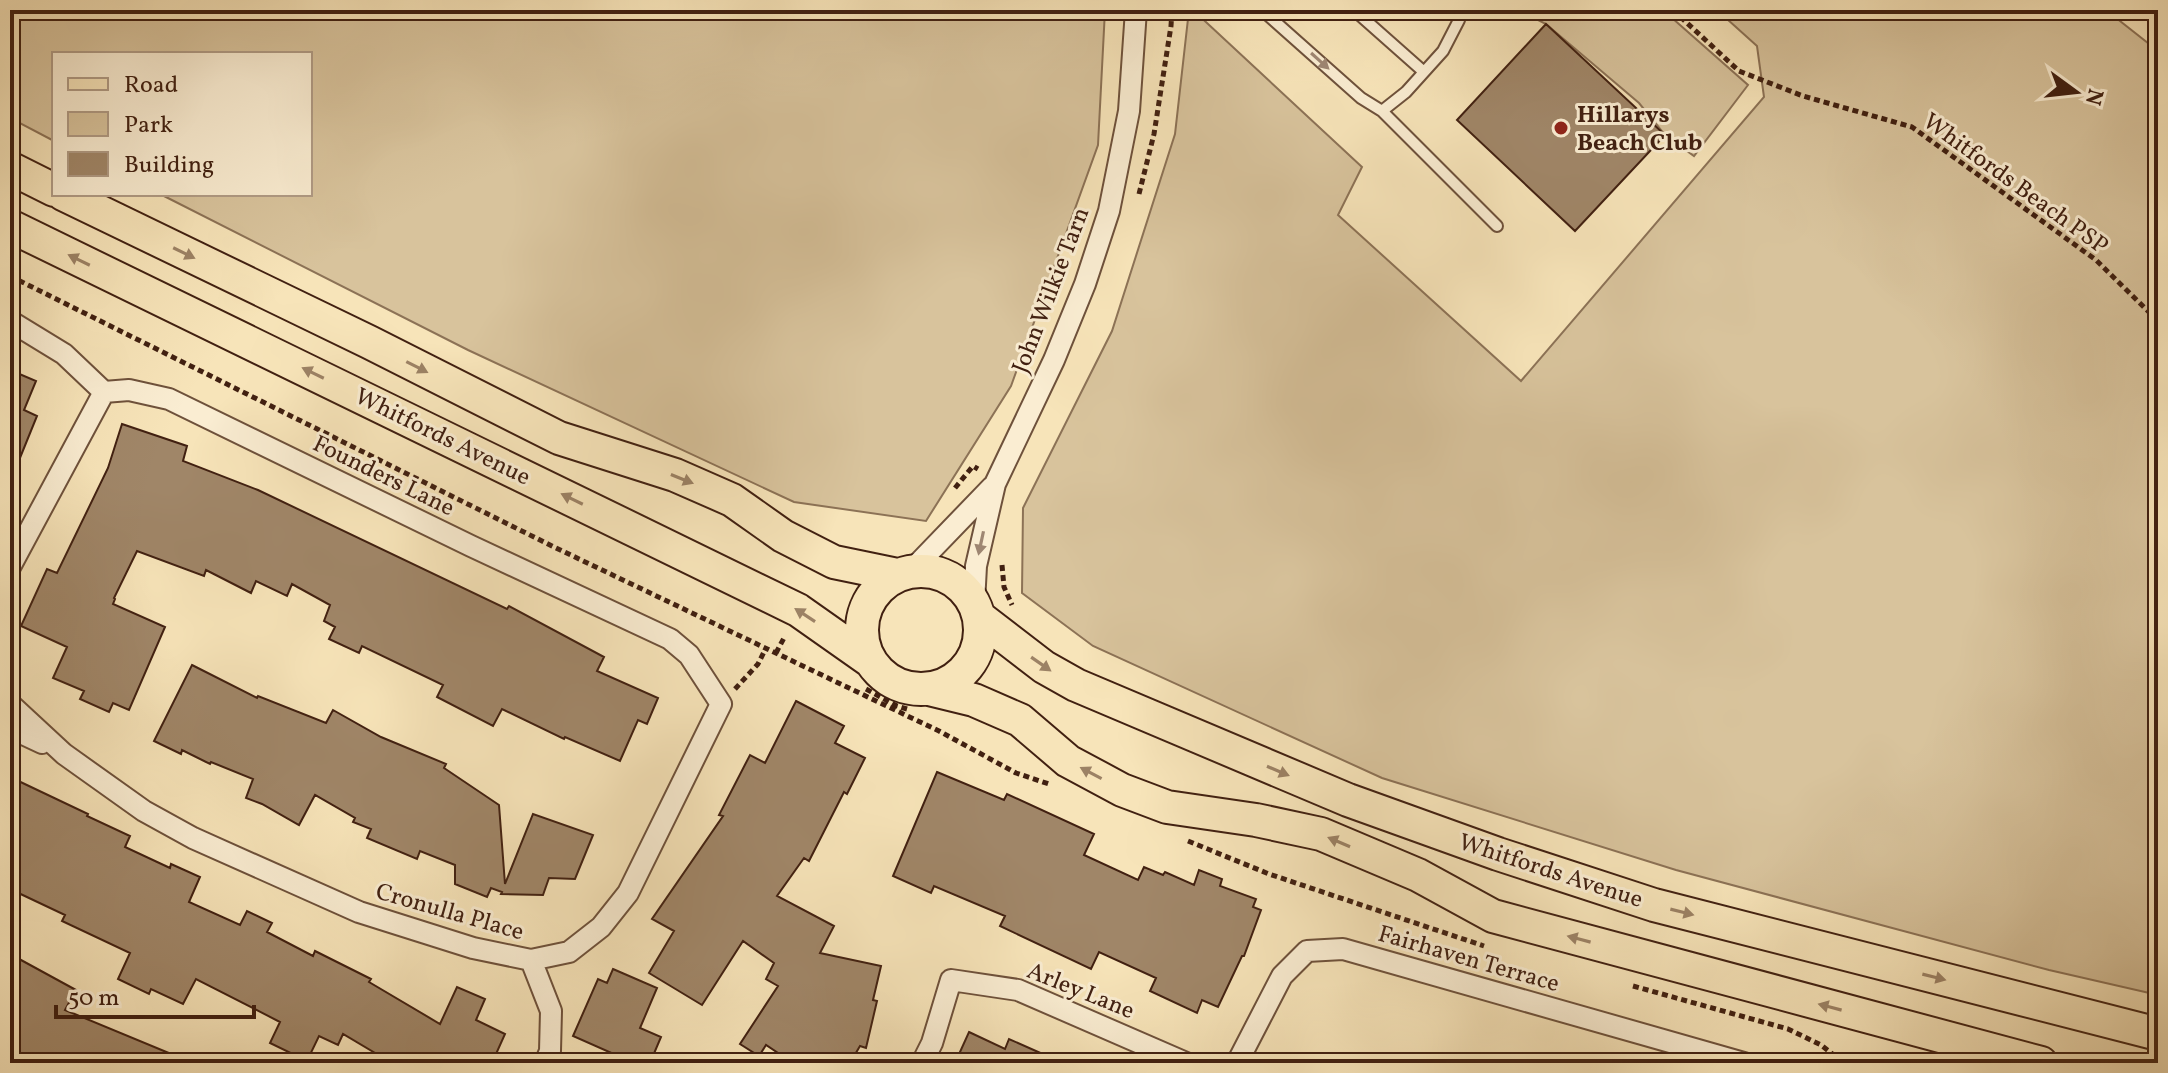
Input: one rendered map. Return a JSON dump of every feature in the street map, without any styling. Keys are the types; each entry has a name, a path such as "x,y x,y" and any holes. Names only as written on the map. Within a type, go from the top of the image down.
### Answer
{"main road":[{"path":"10,168 52,189"},
{"name":"Whitfords Avenue","path":"67,196 559,438 675,475 732,500 783,536 834,562 904,573"},
{"name":"Whitfords Avenue","path":"10,226 798,610 869,660"},
{"path":"929,689 947,683 963,672 975,656 980,637 977,610 963,587 948,576 930,570 904,573 880,586 868,602 862,621 862,641 869,660 880,673 894,683 911,689 929,689 974,700 1020,720 1068,761 1122,790 1167,807 1256,820 1321,834 1418,875 1493,916 2041,1063"},
{"name":"Whitfords Avenue","path":"977,610 1044,667 1076,685 1348,800 1498,854 1654,905 2158,1034"}],"street":[{"name":"John Wilkie Tarn","path":"977,610 976,566 995,484 1054,360 1085,284 1109,211 1129,111 1136,10"},
{"path":"10,321 64,354 104,392 10,567"},
{"name":"Founders Lane","path":"104,392 129,390 169,399 670,639 689,655 721,704"},
{"name":"John Wilkie Tarn","path":"904,573 995,484"},
{"name":"Cronulla Place","path":"10,704 64,754 144,811 193,838 359,912 473,948 531,960 569,952 601,927 628,893 721,704"},
{"name":"Cronulla Place","path":"10,728 64,754"},
{"name":"Fairhaven Terrace","path":"1237,1063 1282,976 1307,951 1343,949 1744,1063"},
{"path":"531,960 551,1011 550,1051 545,1063"},
{"name":"Arley Lane","path":"922,1063 932,1043 951,980 1018,990 1186,1063"}],"lane":[{"path":"1262,10 1361,98 1382,111 1497,226"},
{"path":"1354,10 1424,72"},
{"path":"1382,111 1406,92 1443,51 1459,20 1453,10"}],"path":[{"name":"Whitfords Beach PSP","path":"1673,10 1739,71 1803,96 1912,127 2096,260 2158,321"},
{"path":"721,704 758,664 766,648"}],"green space":[{"path":"10,10 1105,10 1098,145 1011,386 926,521 794,502 468,350 164,196 312,196 312,52 52,52 52,140 10,118"},
{"path":"1189,10 1193,10 1362,167 1338,215 1521,381 1764,97 1757,46 1717,10 2106,10 2158,51 2158,995 2049,970 1676,870 1382,778 1093,646 1022,593 1023,508 1112,331 1175,134"},
{"path":"1523,10 1574,10 1586,19 1596,10 1663,10 1748,85 1694,156 1665,135 1639,103 1546,24"}],"building":[{"name":"Hillarys Beach Club","path":"1546,24 1665,135 1575,231 1457,120"},
{"path":"10,370 36,381 24,410 37,416 11,480"},
{"path":"122,424 187,446 183,461 258,490 507,609 509,606 604,657 597,671 658,698 647,724 638,720 620,761 564,739 502,709 493,726 437,697 443,685 362,646 359,653 329,639 335,627 324,621 330,605 292,584 287,596 256,581 251,593 206,570 204,576 137,551 113,604 165,627 129,710 113,703 109,712 80,699 84,691 53,678 67,647 21,626 47,569 57,573 108,468"},
{"path":"192,665 257,698 326,723 333,710 381,737 446,764 444,768 499,805 505,884 533,814 593,835 575,879 549,878 543,895 501,894 491,888 487,897 455,884 455,865 420,851 417,859 367,838 371,829 353,822 355,818 315,795 299,825 246,798 253,779 182,750 181,754 154,741"},
{"path":"796,701 844,726 835,743 865,758 809,861 804,858 777,896 834,926 820,953 881,966 866,1048 860,1046 850,1063 793,1063 766,1045 759,1056 740,1044 778,986 766,979 774,963 743,941 702,1005 649,973 674,931 652,919 723,816 719,815 750,755 765,763"},
{"path":"937,772 1004,800 1007,794 1094,834 1084,855 1138,880 1144,867 1163,875 1165,872 1194,885 1199,870 1222,879 1220,886 1256,899 1253,907 1261,910 1244,956 1218,1007 1202,1000 1197,1013 1150,991 1156,978 1099,952 1091,969 1000,926 1005,916 934,886 931,893 893,876"},
{"path":"10,777 130,836 125,847 170,868 171,864 200,877 189,902 240,925 247,911 272,923 267,932 313,956 315,951 371,979 369,982 440,1024 457,987 485,999 476,1020 505,1034 492,1063 392,1063 343,1034 338,1045 319,1036 307,1061 270,1043 280,1022 196,979 183,1004 151,989 149,994 118,979 130,953 62,921 65,915 10,889"},
{"path":"10,954 76,990 65,1010 193,1063 10,1063"},
{"path":"613,969 657,988 640,1028 661,1037 650,1063 634,1063 573,1036 598,979 607,983"},
{"path":"969,1032 1005,1049 1009,1039 1063,1063 955,1063"}],"place":[{"name":"Hillarys Beach Club","path":"1561,128"}]}
